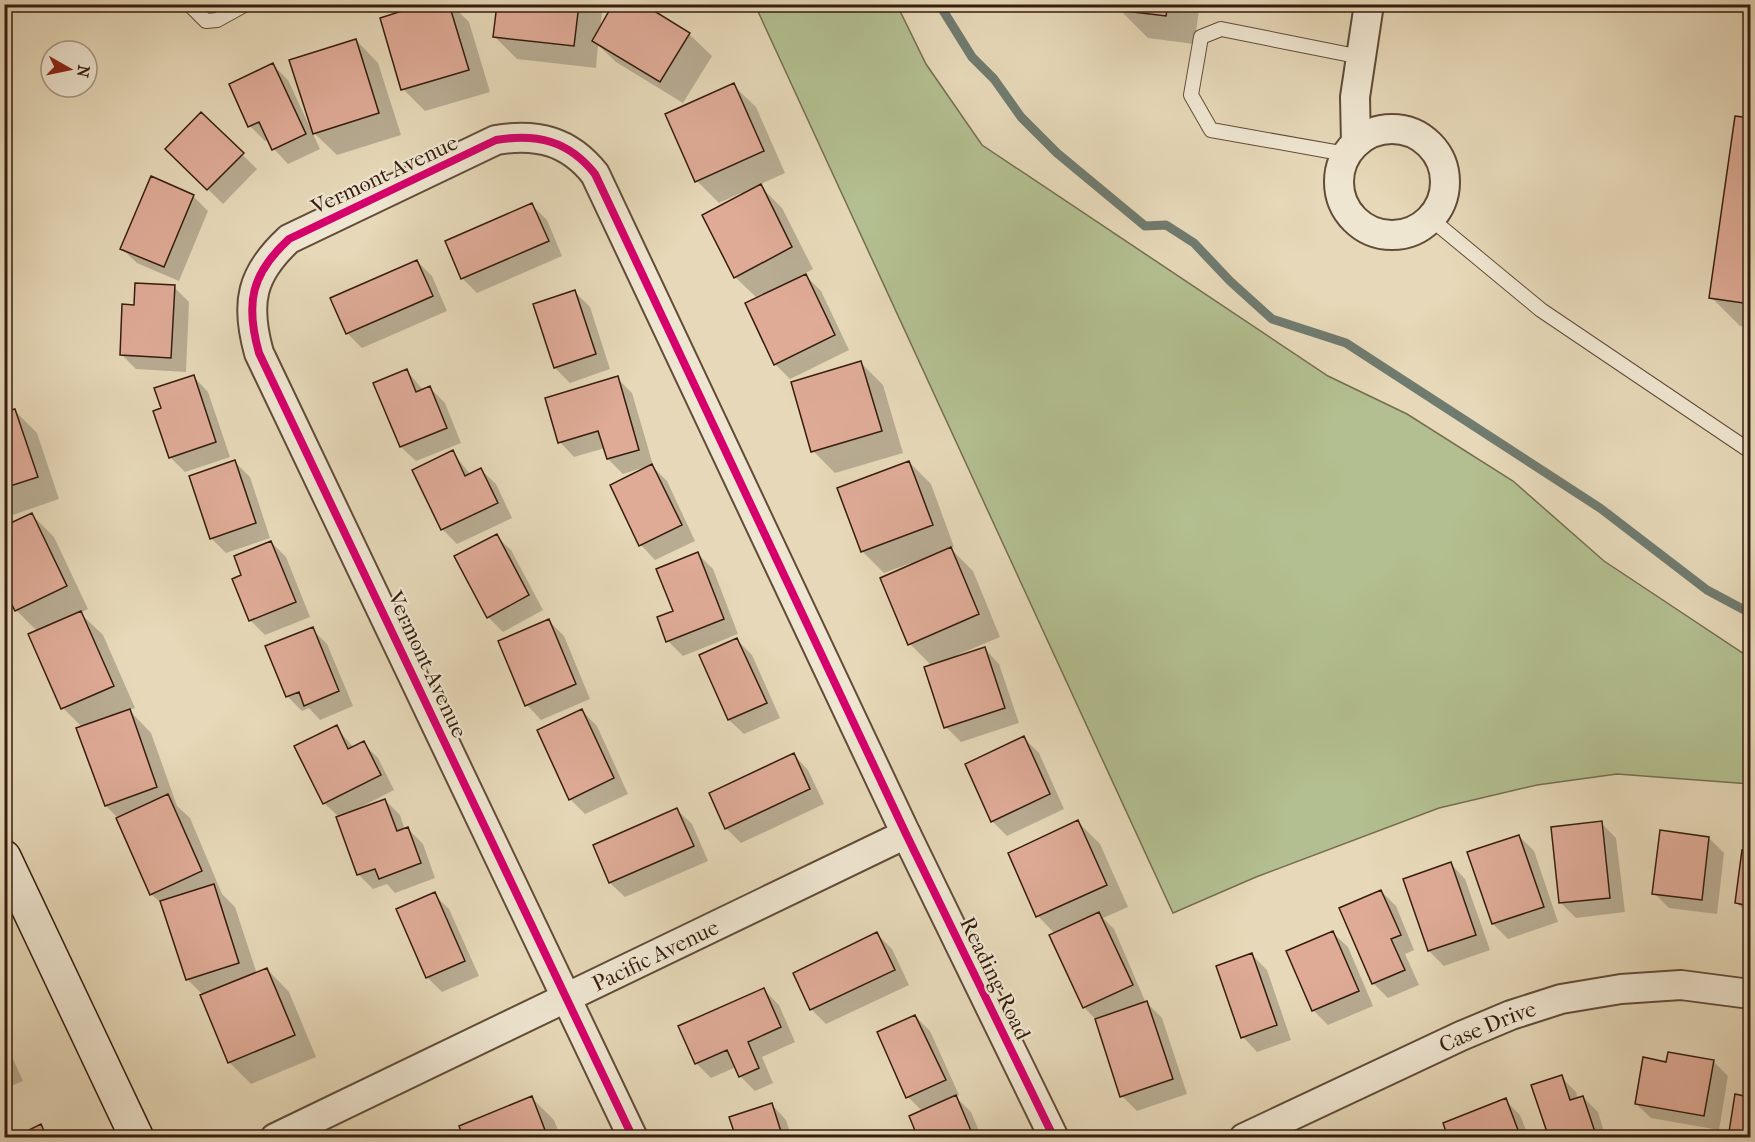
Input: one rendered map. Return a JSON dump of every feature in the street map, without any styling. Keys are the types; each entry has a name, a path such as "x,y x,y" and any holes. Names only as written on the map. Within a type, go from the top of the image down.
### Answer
{"main road":[{"path":"4,857 12,892 137,1137"}],"street":[{"path":"1351,148 1371,133 1389,128 1408,131 1424,139 1437,153 1444,170 1445,187 1440,204 1431,219 1417,230 1400,235 1383,235 1360,224 1344,205 1339,188 1340,171 1351,148 1355,98 1369,4"},
{"name":"Vermont Avenue","path":"633,1137 259,353 251,311 254,290 269,258 289,238 496,140 512,137 543,140 571,149 584,160 595,174 696,385 906,834"},
{"name":"Pacific Avenue","path":"275,1137 567,999 906,834"},
{"name":"Reading Road","path":"906,834 1054,1137"},
{"name":"Case Drive","path":"1244,1137 1461,1036 1511,1015 1561,999 1621,989 1680,985 1750,994"}],"lane":[{"path":"189,4 192,10 206,21 217,20 246,4"},
{"path":"1351,148 1211,130 1191,95 1201,38 1221,29 1361,57"},
{"path":"1431,219 1541,310 1750,451"}],"green space":[{"path":"755,5 897,5 926,64 982,145 1328,376 1407,414 1513,481 1604,561 1750,658 1750,784 1617,774 1537,785 1439,808 1256,877 1173,913"}],"building":[{"path":"424,4 449,4 469,70 401,90 380,18"},
{"path":"497,4 579,4 574,46 493,37"},
{"path":"613,4 643,4 690,33 660,82 592,41"},
{"path":"1118,4 1168,4 1166,16 1117,10"},
{"path":"356,39 379,113 313,134 289,60"},
{"path":"273,63 306,134 272,150 259,122 248,127 229,84"},
{"path":"734,83 764,151 695,182 665,114"},
{"path":"201,112 244,153 207,190 165,149"},
{"path":"1735,116 1750,118 1750,304 1709,298"},
{"path":"151,176 194,195 164,267 120,249"},
{"path":"761,184 792,247 734,278 702,215"},
{"path":"532,203 549,241 461,279 445,241"},
{"path":"417,260 433,296 346,334 330,298"},
{"path":"806,274 835,335 774,365 745,303"},
{"path":"135,283 175,285 171,358 120,355 122,304 134,305"},
{"path":"575,290 596,354 554,368 533,304"},
{"path":"861,361 882,431 811,452 791,382"},
{"path":"407,369 416,392 430,386 447,428 400,447 373,383"},
{"path":"194,375 216,442 169,458 153,411 161,408 154,388"},
{"path":"618,376 639,450 607,459 598,431 558,443 545,398"},
{"path":"15,409 38,477 4,488 4,412"},
{"path":"453,450 465,476 481,468 498,503 441,530 412,470"},
{"path":"235,460 256,523 210,539 189,476"},
{"path":"909,461 933,525 861,552 837,488"},
{"path":"652,464 682,525 639,546 610,485"},
{"path":"32,513 67,586 15,611 4,589 4,526"},
{"path":"497,534 529,595 487,618 454,556"},
{"path":"271,541 296,602 249,621 232,579 241,575 234,556"},
{"path":"951,547 979,614 908,645 880,578"},
{"path":"698,552 724,619 666,642 657,617 673,611 656,569"},
{"path":"81,611 114,686 61,709 28,634"},
{"path":"549,619 576,684 525,706 498,641"},
{"path":"313,627 339,691 304,706 299,692 286,697 265,646"},
{"path":"737,638 767,703 728,720 699,655"},
{"path":"985,647 1005,708 944,728 924,667"},
{"path":"130,709 157,787 105,806 76,728"},
{"path":"582,709 614,778 569,800 537,730"},
{"path":"337,725 348,749 364,741 381,775 323,804 294,746"},
{"path":"1024,736 1050,794 991,822 965,764"},
{"path":"794,753 810,789 725,829 709,793"},
{"path":"168,794 202,871 150,895 116,818"},
{"path":"385,799 397,831 408,827 421,863 379,879 375,869 357,875 336,817"},
{"path":"677,808 694,846 609,883 593,845"},
{"path":"1078,820 1107,885 1036,917 1008,853"},
{"path":"1602,821 1610,898 1559,903 1551,827"},
{"path":"1660,830 1709,837 1702,900 1652,894"},
{"path":"1519,835 1544,907 1492,924 1467,852"},
{"path":"1742,850 1750,852 1750,906 1735,903"},
{"path":"1451,862 1476,935 1428,951 1403,879"},
{"path":"214,884 239,963 186,980 160,901"},
{"path":"1381,890 1401,935 1391,939 1405,970 1372,984 1339,908"},
{"path":"435,892 465,961 426,978 396,909"},
{"path":"1099,912 1133,985 1083,1008 1049,935"},
{"path":"1333,931 1359,991 1312,1011 1286,951"},
{"path":"877,932 895,970 810,1010 793,973"},
{"path":"1252,953 1277,1025 1241,1038 1216,966"},
{"path":"267,968 295,1035 228,1063 200,995"},
{"path":"764,988 781,1027 748,1042 759,1068 739,1077 727,1050 695,1064 678,1026"},
{"path":"1147,1001 1173,1079 1120,1097 1095,1019"},
{"path":"915,1015 946,1080 906,1098 877,1032"},
{"path":"1668,1052 1714,1060 1704,1116 1635,1104 1643,1057 1666,1062"},
{"path":"1562,1075 1570,1100 1583,1096 1597,1138 1549,1138 1531,1085"},
{"path":"1750,1086 1750,1135 1729,1132 1735,1094 1749,1097"},
{"path":"956,1095 974,1138 918,1138 909,1116"},
{"path":"532,1096 548,1138 463,1138 459,1126"},
{"path":"1506,1098 1521,1138 1448,1138 1443,1123"},
{"path":"772,1103 783,1138 736,1138 729,1117"},
{"path":"41,1124 47,1138 13,1138"}],"waterway":[{"path":"939,4 972,57 994,79 1021,117 1057,153 1145,226 1166,225 1194,243 1230,281 1272,319 1346,343 1600,508 1707,590 1750,613"}],"cycle path":[{"path":"633,1138 259,353 252,319 254,290 259,277 276,252 289,239 496,140 511,138 538,139 563,147 585,163 595,174 906,834 1054,1138"}]}
